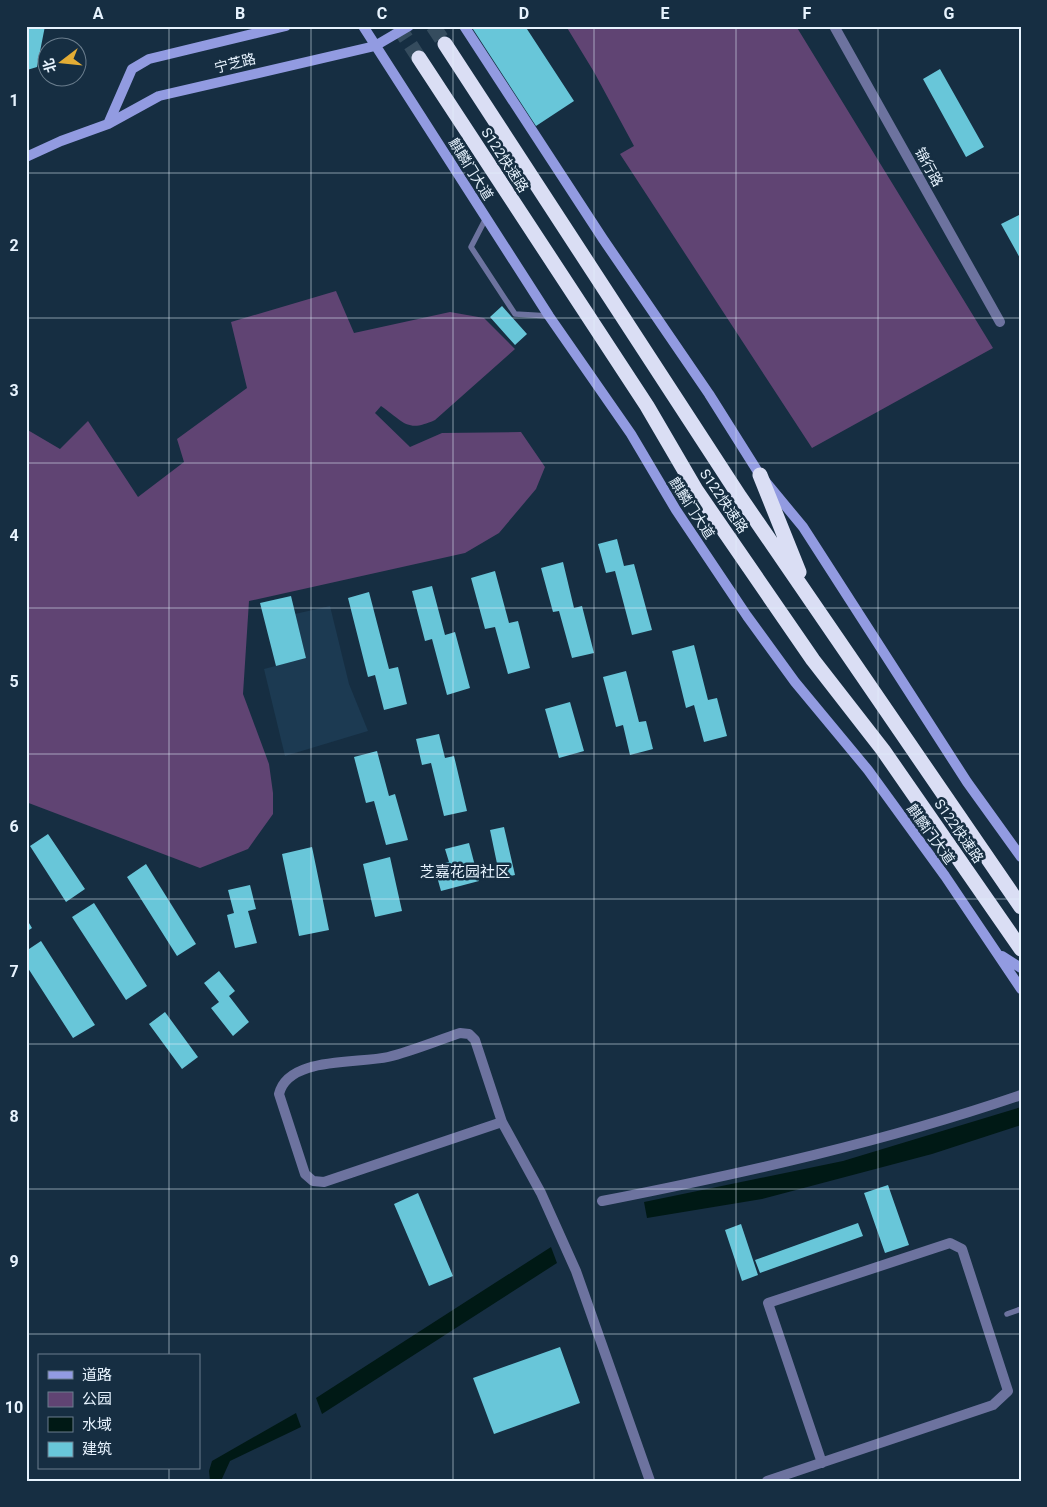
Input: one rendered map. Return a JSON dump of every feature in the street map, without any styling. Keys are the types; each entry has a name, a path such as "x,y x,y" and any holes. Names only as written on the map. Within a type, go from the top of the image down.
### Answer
{"highway":[{"name":"S122快速路","path":"445,44 740,497 1021,907"},
{"name":"S122快速路","path":"419,58 647,406 696,490 813,660 883,750 1021,949"},
{"path":"760,475 810,598"}],"street":[{"name":"宁芝路","path":"108,124 132,69 149,59 286,26"},
{"name":"麒麟门大道","path":"362,26 549,316 631,434 676,510 747,616 794,682 868,770 945,876 1021,989"},
{"path":"375,46 408,26"},
{"path":"464,26 760,475 803,527 967,782 1021,857"},
{"name":"锦行路","path":"834,26 1000,322"},
{"name":"宁芝路","path":"26,158 61,141 108,124 159,96 375,46"},
{"path":"995,951 1021,968"},
{"path":"502,1122 324,1182 313,1181 305,1174 279,1094 282,1084 289,1076 330,1062 387,1057 460,1033 469,1034 476,1040 502,1122 557,1226 576,1271 650,1481"},
{"path":"602,1200 736,1174 871,1142 1021,1095"},
{"path":"767,1481 993,1405 1008,1390 962,1250 950,1243 768,1303 822,1462"}],"lane":[{"path":"486,218 471,247 515,314 549,316"},
{"path":"1007,1314 1021,1309"}],"shaded area":[{"path":"330,606 349,684 368,731 285,756 264,669 306,658 295,614"}],"green space":[{"path":"566,26 796,26 993,348 812,448 620,154 634,146 594,72"},
{"path":"336,291 354,333 450,312 484,318 515,349 435,420 426,424 412,426 401,421 381,406 375,413 410,447 442,433 521,432 545,467 536,489 499,533 465,553 249,601 243,694 269,764 273,793 273,814 248,849 200,868 26,802 26,429 60,449 88,421 138,497 184,462 177,439 247,388 231,322"}],"water":[{"path":"1021,1107 1021,1125 932,1154 762,1199 647,1218 644,1202 843,1161"},
{"path":"551,1247 557,1263 322,1414 316,1398"},
{"path":"296,1413 301,1427 230,1461 221,1481 210,1481 209,1471 212,1461"}],"building":[{"path":"26,26 45,26 43,38 38,38 37,67 27,70"},
{"path":"471,26 525,26 574,101 536,126"},
{"path":"940,69 984,147 966,157 923,79"},
{"path":"1019,215 1021,218 1021,260 1001,224"},
{"path":"502,306 527,334 515,345 490,317"},
{"path":"617,539 624,566 634,564 652,630 632,635 615,571 606,573 598,544"},
{"path":"563,562 574,608 582,606 594,653 572,658 559,611 553,612 541,568"},
{"path":"495,571 509,623 518,621 530,668 508,674 495,627 485,629 471,578"},
{"path":"432,586 445,635 455,632 470,688 447,695 432,639 425,641 412,591"},
{"path":"369,592 389,669 398,667 407,704 384,710 375,675 368,677 348,598"},
{"path":"291,596 306,658 276,666 260,603"},
{"path":"694,645 708,700 717,698 727,736 704,742 694,705 686,708 672,651"},
{"path":"626,671 639,722 646,721 653,749 630,755 623,725 616,727 603,677"},
{"path":"570,702 584,751 559,758 545,709"},
{"path":"439,734 445,758 454,756 467,811 444,816 431,763 422,765 416,739"},
{"path":"377,751 389,796 395,794 408,840 386,845 374,801 366,803 354,757"},
{"path":"504,827 515,875 500,878 490,830"},
{"path":"48,834 85,889 66,902 30,846"},
{"path":"469,843 479,881 441,891 434,866 449,862 445,849"},
{"path":"312,847 329,930 299,936 282,854"},
{"path":"390,857 402,911 375,917 363,864"},
{"path":"146,864 196,944 177,956 127,877"},
{"path":"250,885 256,909 248,911 257,943 235,948 227,915 234,913 228,890"},
{"path":"94,903 147,986 126,1000 72,917"},
{"path":"26,918 32,928 26,932"},
{"path":"41,941 95,1025 73,1038 26,965 26,951"},
{"path":"219,971 235,991 229,996 249,1022 233,1036 211,1008 219,1002 204,983"},
{"path":"165,1012 198,1057 182,1069 149,1024"},
{"path":"888,1185 909,1245 885,1253 864,1193"},
{"path":"418,1193 453,1276 429,1286 394,1204"},
{"path":"858,1223 863,1236 760,1273 755,1260"},
{"path":"741,1224 758,1275 742,1281 725,1230"},
{"path":"560,1347 580,1403 494,1434 473,1378"}],"tunnel":[{"path":"398,26 419,58"},
{"path":"433,26 445,44"}],"district":[{"name":"芝嘉花园社区","path":"465,872"}]}
